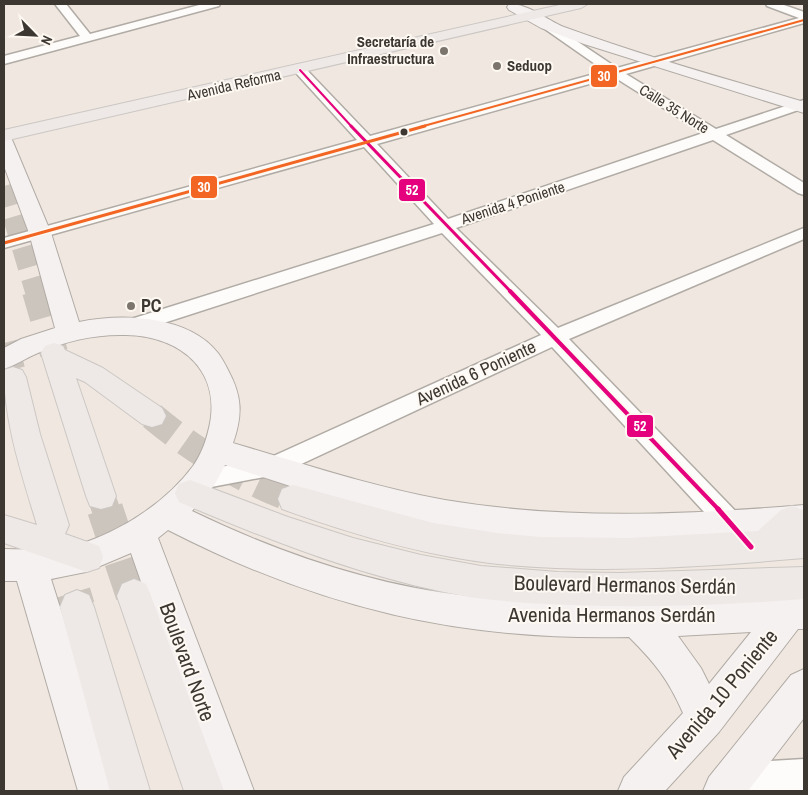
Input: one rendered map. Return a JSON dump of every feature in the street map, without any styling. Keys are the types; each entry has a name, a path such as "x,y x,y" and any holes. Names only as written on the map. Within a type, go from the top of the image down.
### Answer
{"main road":[{"path":"582,10 590,4"},
{"path":"549,7 588,27 615,38 672,56 803,103"},
{"name":"Avenida Reforma","path":"4,124 373,46 524,9 549,7 582,10"},
{"path":"524,9 546,26 653,61 803,103"},
{"name":"Avenida Reforma","path":"4,136 300,70 373,46"},
{"path":"4,142 40,233 60,347 101,496"},
{"path":"60,347 103,325 135,325 167,332 193,345 213,364 224,388 226,418 217,450 174,505 87,557 17,566 98,791"},
{"path":"53,525 7,373 42,340 60,347 94,375 152,416"},
{"path":"217,450 400,504 486,519 570,527 659,527 750,539"},
{"name":"Boulevard Hermanos Serdán","path":"293,499 370,523 454,542 516,550 584,553 710,550 800,527"},
{"name":"Boulevard Hermanos Serdán","path":"174,505 274,528 368,558 457,579 520,586 590,590 713,589 800,601"},
{"name":"Avenida Hermanos Serdán","path":"174,505 205,534 252,555 337,584 419,605 496,616 564,619 636,619 800,601"},
{"name":"Boulevard Norte","path":"174,505 234,791"},
{"path":"4,529 87,557"},
{"name":"Boulevard Norte","path":"134,596 204,791"},
{"name":"Avenida 10 Poniente","path":"638,791 705,718 800,601"},
{"path":"77,607 130,791"},
{"path":"636,619 671,654 688,680 705,718"},
{"path":"728,785 804,688"}],"street":[{"path":"60,4 87,37"},
{"path":"4,60 188,7 215,4"},
{"path":"771,4 804,16"},
{"path":"4,243 804,20"},
{"name":"Calle 35 Norte","path":"546,26 804,190"},
{"path":"300,70 444,226 555,337 750,539"},
{"name":"Avenida 4 Poniente","path":"135,325 444,226 716,135 803,103"},
{"name":"Avenida 6 Poniente","path":"174,505 272,467 555,337 804,233"},
{"path":"728,785 804,775"}],"tunnel":[{"path":"4,186 36,293"},
{"path":"36,291 54,353"},
{"path":"4,343 13,377"},
{"path":"152,416 202,453 255,483 293,499"},
{"path":"101,496 106,510"},
{"path":"105,509 134,596"},
{"path":"57,541 77,607"}],"transit line":[{"name":"30","path":"4,243 804,20"},
{"name":"52","path":"300,70 382,159 592,375 723,514 751,547"}],"place":[{"name":"Secretaría de Infraestructura","path":"444,51"},
{"name":"Seduop","path":"497,66"},
{"name":"PC","path":"131,306"}]}
